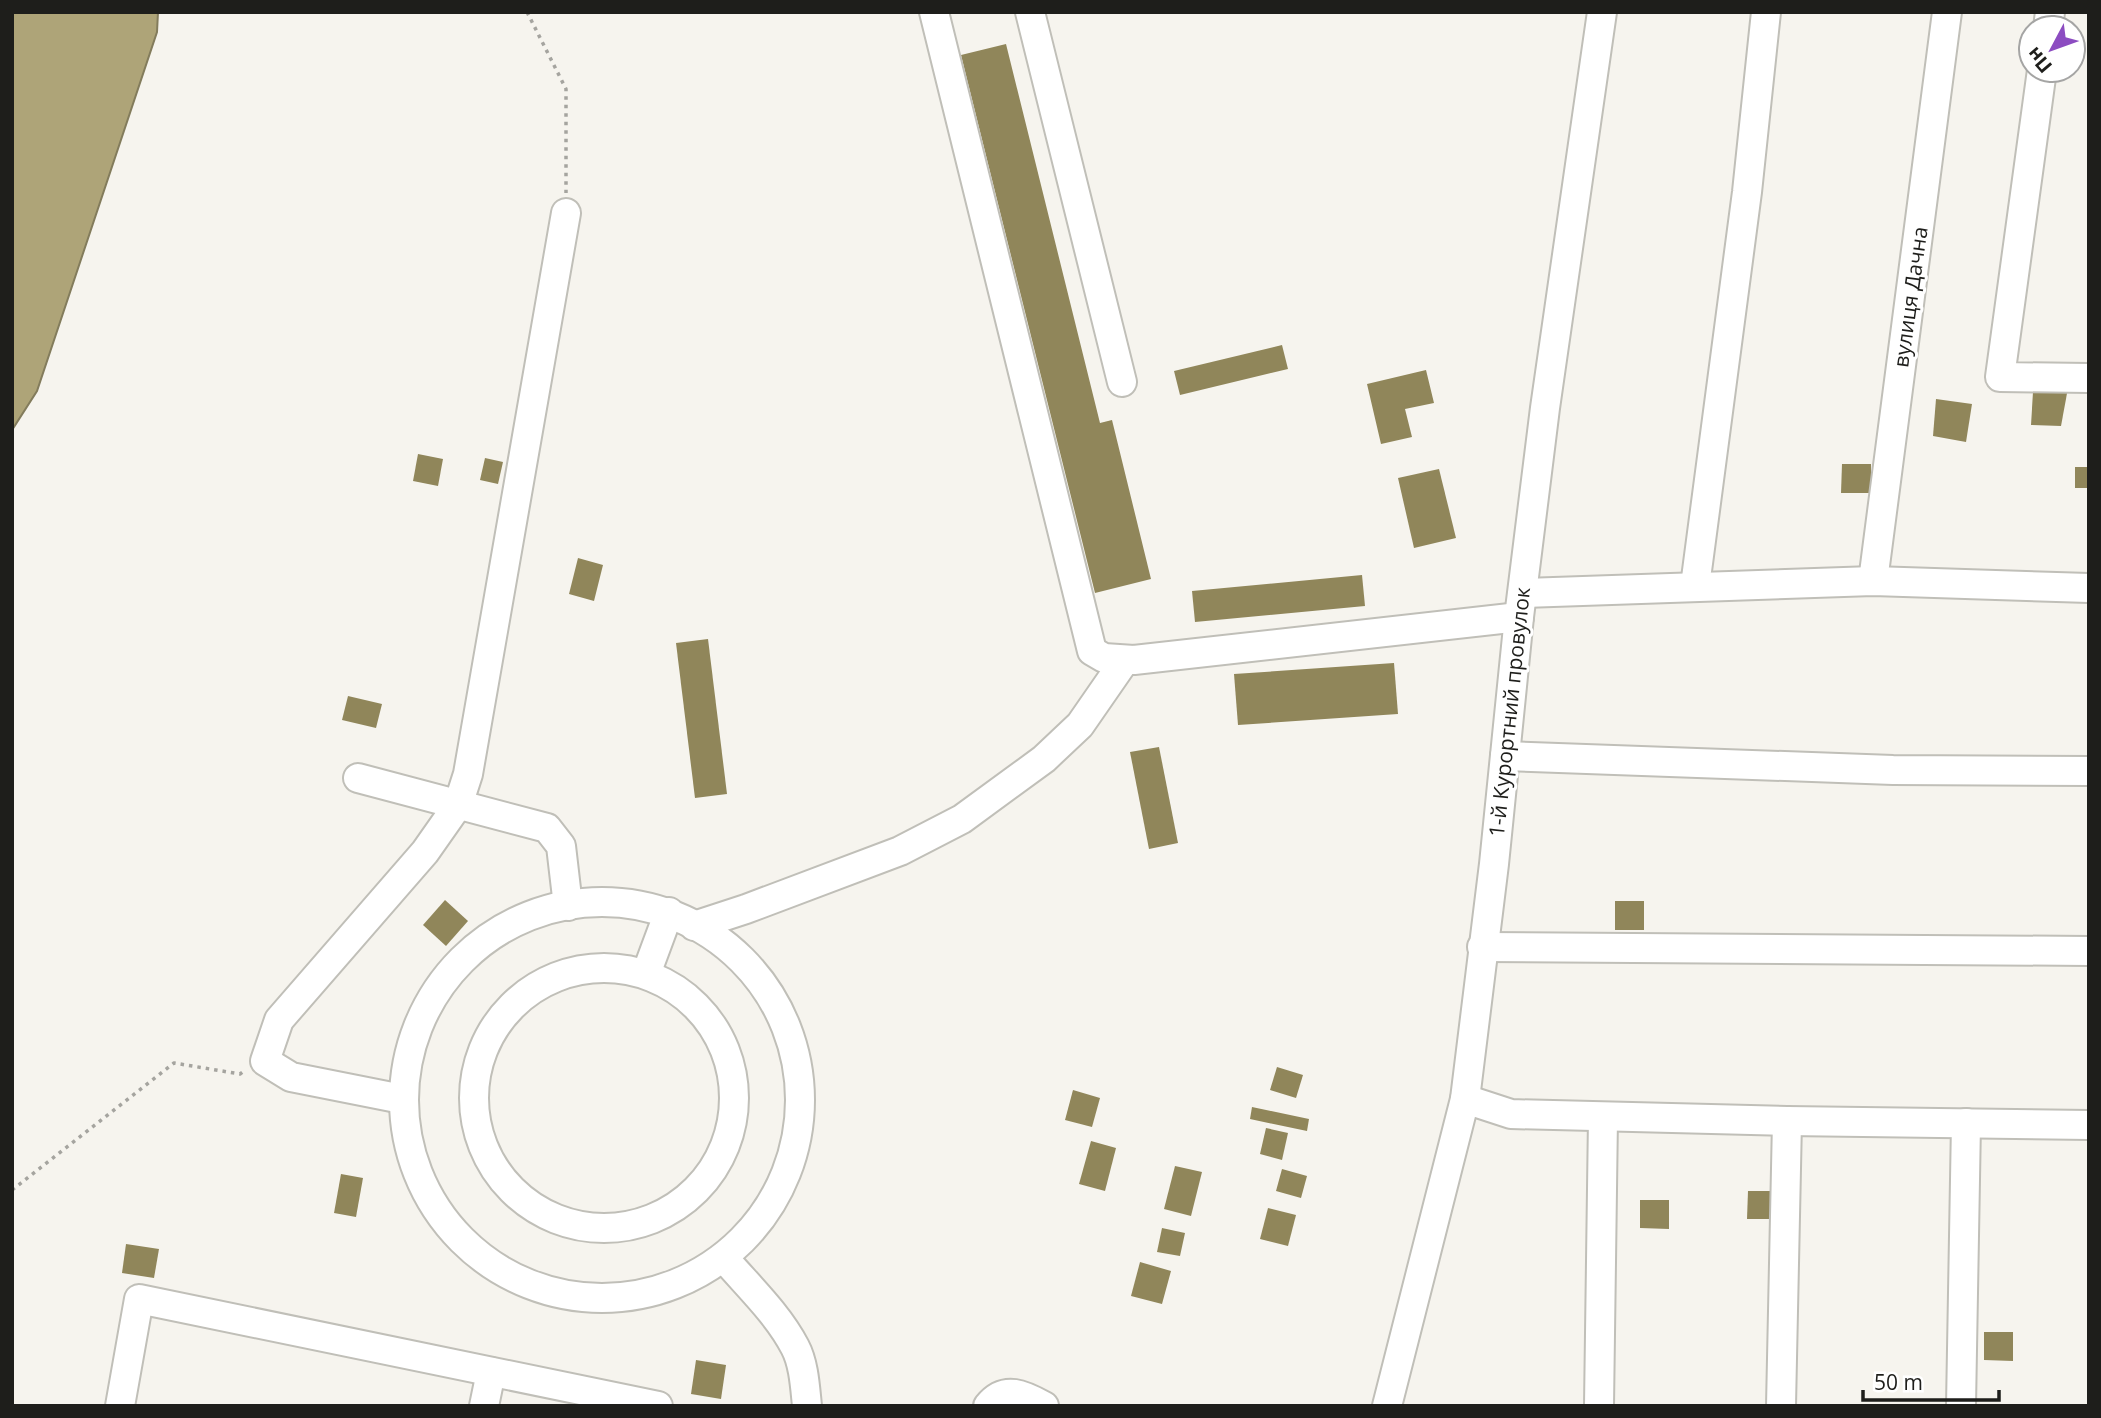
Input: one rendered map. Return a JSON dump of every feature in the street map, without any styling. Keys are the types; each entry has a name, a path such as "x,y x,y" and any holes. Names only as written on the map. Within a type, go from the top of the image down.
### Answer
{"street":[{"path":"934,12 1092,651 1104,658 1125,660 1521,605 1695,586 1873,581 2089,588"},
{"path":"1030,12 1122,382"},
{"name":"1-й Курортний провулок","path":"1387,1406 1465,1099 1545,408 1602,12"},
{"path":"1695,586 1747,192 1766,12"},
{"name":"вулиця Дачна","path":"1873,581 1947,12"},
{"path":"2040,84 2000,377 2089,378"},
{"path":"402,1099 291,1077 265,1061 279,1020 425,852 458,804 468,774 566,213"},
{"path":"694,926 900,851 962,819 1044,759 1080,725 1125,660"},
{"path":"1505,756 1879,769 2089,771"},
{"path":"358,778 547,828 561,846 568,906"},
{"path":"607,901 669,912 694,926 722,941 765,985 792,1039 801,1100 792,1160 766,1214 724,1258 668,1288 606,1299 544,1290 487,1262 442,1218 412,1162 402,1099 413,1037 442,981 487,937 544,909 607,901"},
{"path":"646,974 669,912"},
{"path":"1482,947 2089,951"},
{"path":"604,967 646,974 684,995 691,1002 713,1026 731,1066 734,1109 724,1150 701,1187 667,1213 626,1227 583,1227 542,1213 508,1186 484,1150 474,1108 477,1066 494,1026 523,994 561,974 604,967"},
{"path":"1465,1099 1511,1114 2089,1125"},
{"path":"1599,1406 1603,1117"},
{"path":"1782,1406 1787,1121"},
{"path":"1961,1406 1966,1123"},
{"path":"724,1258 782,1326 797,1350 807,1406"},
{"path":"120,1406 139,1299 658,1406"},
{"path":"484,1406 491,1372"},
{"path":"988,1406 1000,1395 1010,1393 1021,1394 1044,1406"}],"path":[{"path":"527,12 566,89 566,213"},
{"path":"12,1190 174,1063 240,1074 265,1061"}],"shaded area":[{"path":"12,12 158,12 157,32 37,391 12,430"}],"building":[{"path":"1006,44 1100,423 1112,420 1151,579 1095,593 961,55"},
{"path":"1282,345 1288,369 1180,395 1174,371"},
{"path":"1426,370 1434,403 1405,409 1412,437 1381,444 1367,384"},
{"path":"2068,388 2061,426 2031,425 2033,392"},
{"path":"1936,399 1972,404 1966,442 1933,436"},
{"path":"418,454 443,459 438,486 413,481"},
{"path":"485,458 503,462 498,484 480,480"},
{"path":"1842,464 1871,464 1871,493 1841,493"},
{"path":"2075,467 2089,467 2089,488 2075,488"},
{"path":"1439,469 1456,538 1414,548 1398,478"},
{"path":"578,558 603,565 594,601 569,594"},
{"path":"1362,575 1365,606 1195,622 1192,591"},
{"path":"708,639 727,794 695,798 676,643"},
{"path":"1394,663 1398,714 1238,725 1234,674"},
{"path":"348,696 382,704 376,728 342,720"},
{"path":"1159,747 1178,843 1149,849 1130,752"},
{"path":"445,900 468,921 446,946 423,925"},
{"path":"1615,901 1644,901 1644,930 1615,930"},
{"path":"1277,1067 1303,1075 1296,1098 1270,1090"},
{"path":"1073,1090 1100,1098 1092,1127 1065,1120"},
{"path":"1252,1107 1309,1119 1307,1131 1250,1119"},
{"path":"1266,1128 1288,1133 1282,1160 1260,1154"},
{"path":"1091,1141 1116,1148 1105,1191 1079,1184"},
{"path":"1175,1166 1202,1172 1191,1216 1164,1209"},
{"path":"1282,1169 1307,1176 1301,1198 1276,1191"},
{"path":"341,1174 363,1178 356,1217 334,1213"},
{"path":"1748,1191 1777,1191 1777,1219 1747,1219"},
{"path":"1640,1200 1669,1200 1669,1229 1640,1228"},
{"path":"1268,1208 1296,1215 1288,1246 1260,1239"},
{"path":"1162,1228 1185,1233 1180,1256 1157,1252"},
{"path":"126,1244 159,1249 154,1278 122,1273"},
{"path":"1140,1262 1171,1271 1162,1304 1131,1296"},
{"path":"1984,1332 2013,1332 2013,1361 1984,1360"},
{"path":"696,1360 726,1365 721,1399 691,1394"}]}
